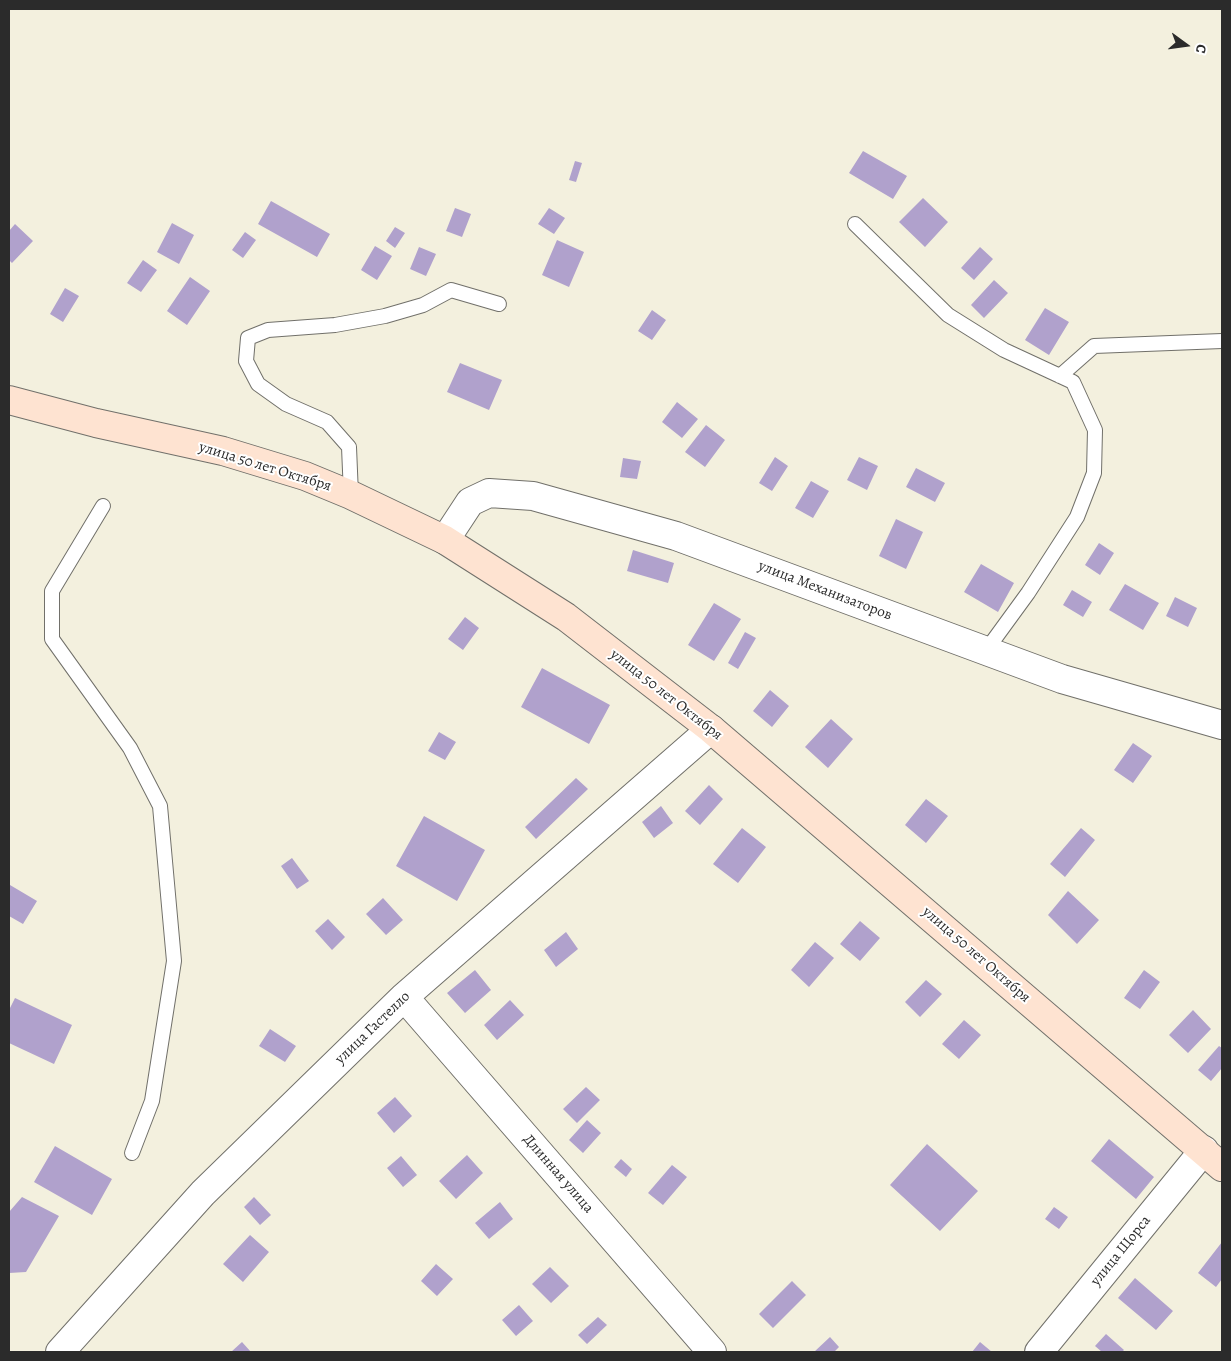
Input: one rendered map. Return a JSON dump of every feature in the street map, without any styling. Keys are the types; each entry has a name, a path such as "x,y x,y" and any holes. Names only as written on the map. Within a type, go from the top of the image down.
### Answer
{"street":[{"name":"улица 50 лет Октября","path":"9,400 96,423 223,451 305,476 351,495 445,540 566,617 710,728 1213,1159"},
{"name":"улица Механизаторов","path":"445,540 470,502 489,493 533,496 676,536 811,584 985,652 1062,679 1222,725"},
{"name":"улица Гастелло","path":"60,1352 203,1193 404,997 710,728"},
{"name":"Длинная улица","path":"404,997 712,1352"},
{"name":"улица Щорса","path":"1039,1352 1213,1159"}],"lane":[{"path":"855,224 948,315 1004,350 1073,382 1095,430 1094,473 1077,517 1028,593 985,652"},
{"path":"351,495 349,447 328,422 286,404 258,384 246,361 248,338 268,330 335,325 385,316 423,305 451,290 500,304"},
{"path":"1060,376 1094,346 1222,341"},
{"path":"103,506 52,590 52,639 130,748 160,806 174,961 152,1101 132,1153"}],"building":[{"path":"863,151 907,176 893,199 849,173"},
{"path":"575,161 582,163 576,182 569,180"},
{"path":"923,198 948,222 925,247 899,222"},
{"path":"271,201 330,234 317,257 258,224"},
{"path":"455,208 471,214 462,237 446,231"},
{"path":"549,208 565,218 554,234 538,224"},
{"path":"172,223 194,235 179,264 157,252"},
{"path":"15,224 33,241 12,263 9,260 9,231"},
{"path":"395,227 405,233 395,248 386,241"},
{"path":"245,232 256,240 243,258 232,250"},
{"path":"557,240 584,252 569,287 542,275"},
{"path":"375,246 392,256 377,280 361,270"},
{"path":"419,247 436,254 426,276 410,269"},
{"path":"980,247 993,259 974,280 961,268"},
{"path":"143,260 157,270 141,292 127,283"},
{"path":"190,277 210,291 187,325 167,311"},
{"path":"994,280 1008,293 984,318 971,305"},
{"path":"65,288 79,296 63,322 50,314"},
{"path":"1045,308 1069,322 1049,355 1025,340"},
{"path":"652,310 666,320 652,340 638,331"},
{"path":"460,363 502,380 489,410 447,392"},
{"path":"677,402 698,419 682,438 662,422"},
{"path":"706,425 725,440 705,467 685,452"},
{"path":"775,457 788,466 772,491 759,483"},
{"path":"859,457 878,466 867,490 847,480"},
{"path":"623,458 641,461 637,479 620,477"},
{"path":"916,468 945,483 935,502 906,487"},
{"path":"811,481 829,491 813,518 795,508"},
{"path":"896,519 923,532 906,569 879,556"},
{"path":"1099,543 1114,553 1100,575 1085,565"},
{"path":"633,550 674,563 668,583 627,571"},
{"path":"981,564 1014,583 998,612 964,592"},
{"path":"1125,584 1159,603 1143,630 1109,610"},
{"path":"1072,590 1092,602 1083,617 1063,605"},
{"path":"1175,597 1197,608 1188,627 1166,616"},
{"path":"714,603 741,619 714,661 688,645"},
{"path":"465,617 479,628 463,650 448,639"},
{"path":"745,632 756,638 738,669 728,663"},
{"path":"542,668 610,705 589,744 521,707"},
{"path":"770,690 789,706 772,727 753,711"},
{"path":"831,719 853,739 828,768 805,747"},
{"path":"439,732 456,742 445,760 428,751"},
{"path":"1133,743 1152,756 1133,783 1114,770"},
{"path":"576,778 588,789 536,839 525,827"},
{"path":"709,785 723,799 700,825 685,811"},
{"path":"926,799 948,816 926,843 905,825"},
{"path":"661,806 673,823 654,838 642,822"},
{"path":"424,816 485,850 457,901 396,866"},
{"path":"742,828 766,847 738,883 713,864"},
{"path":"1081,828 1095,840 1065,877 1050,864"},
{"path":"292,858 309,881 297,889 281,866"},
{"path":"10,885 37,901 23,924 9,916"},
{"path":"1068,891 1099,920 1077,944 1048,915"},
{"path":"383,898 403,920 386,935 366,914"},
{"path":"328,919 345,937 332,950 315,931"},
{"path":"860,921 880,938 860,961 840,944"},
{"path":"566,932 578,949 556,967 544,950"},
{"path":"815,942 834,958 809,987 791,970"},
{"path":"475,970 491,990 465,1013 447,993"},
{"path":"1144,970 1160,982 1140,1009 1124,998"},
{"path":"926,980 942,994 920,1017 905,1002"},
{"path":"15,998 72,1025 54,1064 9,1043 9,1010"},
{"path":"510,1000 524,1015 497,1040 484,1025"},
{"path":"1193,1010 1211,1029 1188,1053 1169,1035"},
{"path":"964,1020 981,1035 959,1059 942,1044"},
{"path":"270,1029 296,1046 285,1062 259,1046"},
{"path":"1219,1046 1222,1048 1222,1068 1211,1081 1198,1070"},
{"path":"586,1087 600,1100 577,1123 563,1109"},
{"path":"395,1097 412,1116 394,1133 377,1113"},
{"path":"587,1120 601,1133 583,1153 569,1140"},
{"path":"1109,1139 1154,1177 1136,1199 1091,1161"},
{"path":"927,1144 978,1191 940,1231 890,1185"},
{"path":"55,1146 112,1179 92,1215 34,1182"},
{"path":"467,1155 483,1173 456,1199 439,1181"},
{"path":"401,1156 417,1175 403,1187 387,1168"},
{"path":"621,1159 632,1169 626,1177 614,1167"},
{"path":"672,1165 687,1177 663,1205 648,1193"},
{"path":"22,1197 59,1216 26,1272 9,1273 9,1212"},
{"path":"254,1197 271,1215 260,1225 244,1207"},
{"path":"500,1202 513,1219 489,1239 475,1223"},
{"path":"1054,1207 1068,1217 1059,1229 1045,1219"},
{"path":"250,1235 269,1252 243,1282 223,1264"},
{"path":"1222,1242 1222,1279 1216,1287 1198,1273"},
{"path":"436,1264 453,1279 437,1296 421,1281"},
{"path":"550,1267 569,1286 551,1303 532,1284"},
{"path":"1135,1278 1173,1311 1156,1330 1118,1298"},
{"path":"792,1281 806,1295 773,1328 759,1314"},
{"path":"519,1305 533,1321 516,1336 502,1320"},
{"path":"598,1317 607,1325 587,1344 578,1335"},
{"path":"1106,1334 1124,1350 1122,1352 1102,1352 1095,1346"},
{"path":"830,1337 839,1347 834,1352 814,1352"},
{"path":"242,1342 251,1352 231,1352"},
{"path":"980,1342 992,1352 972,1352"}]}
